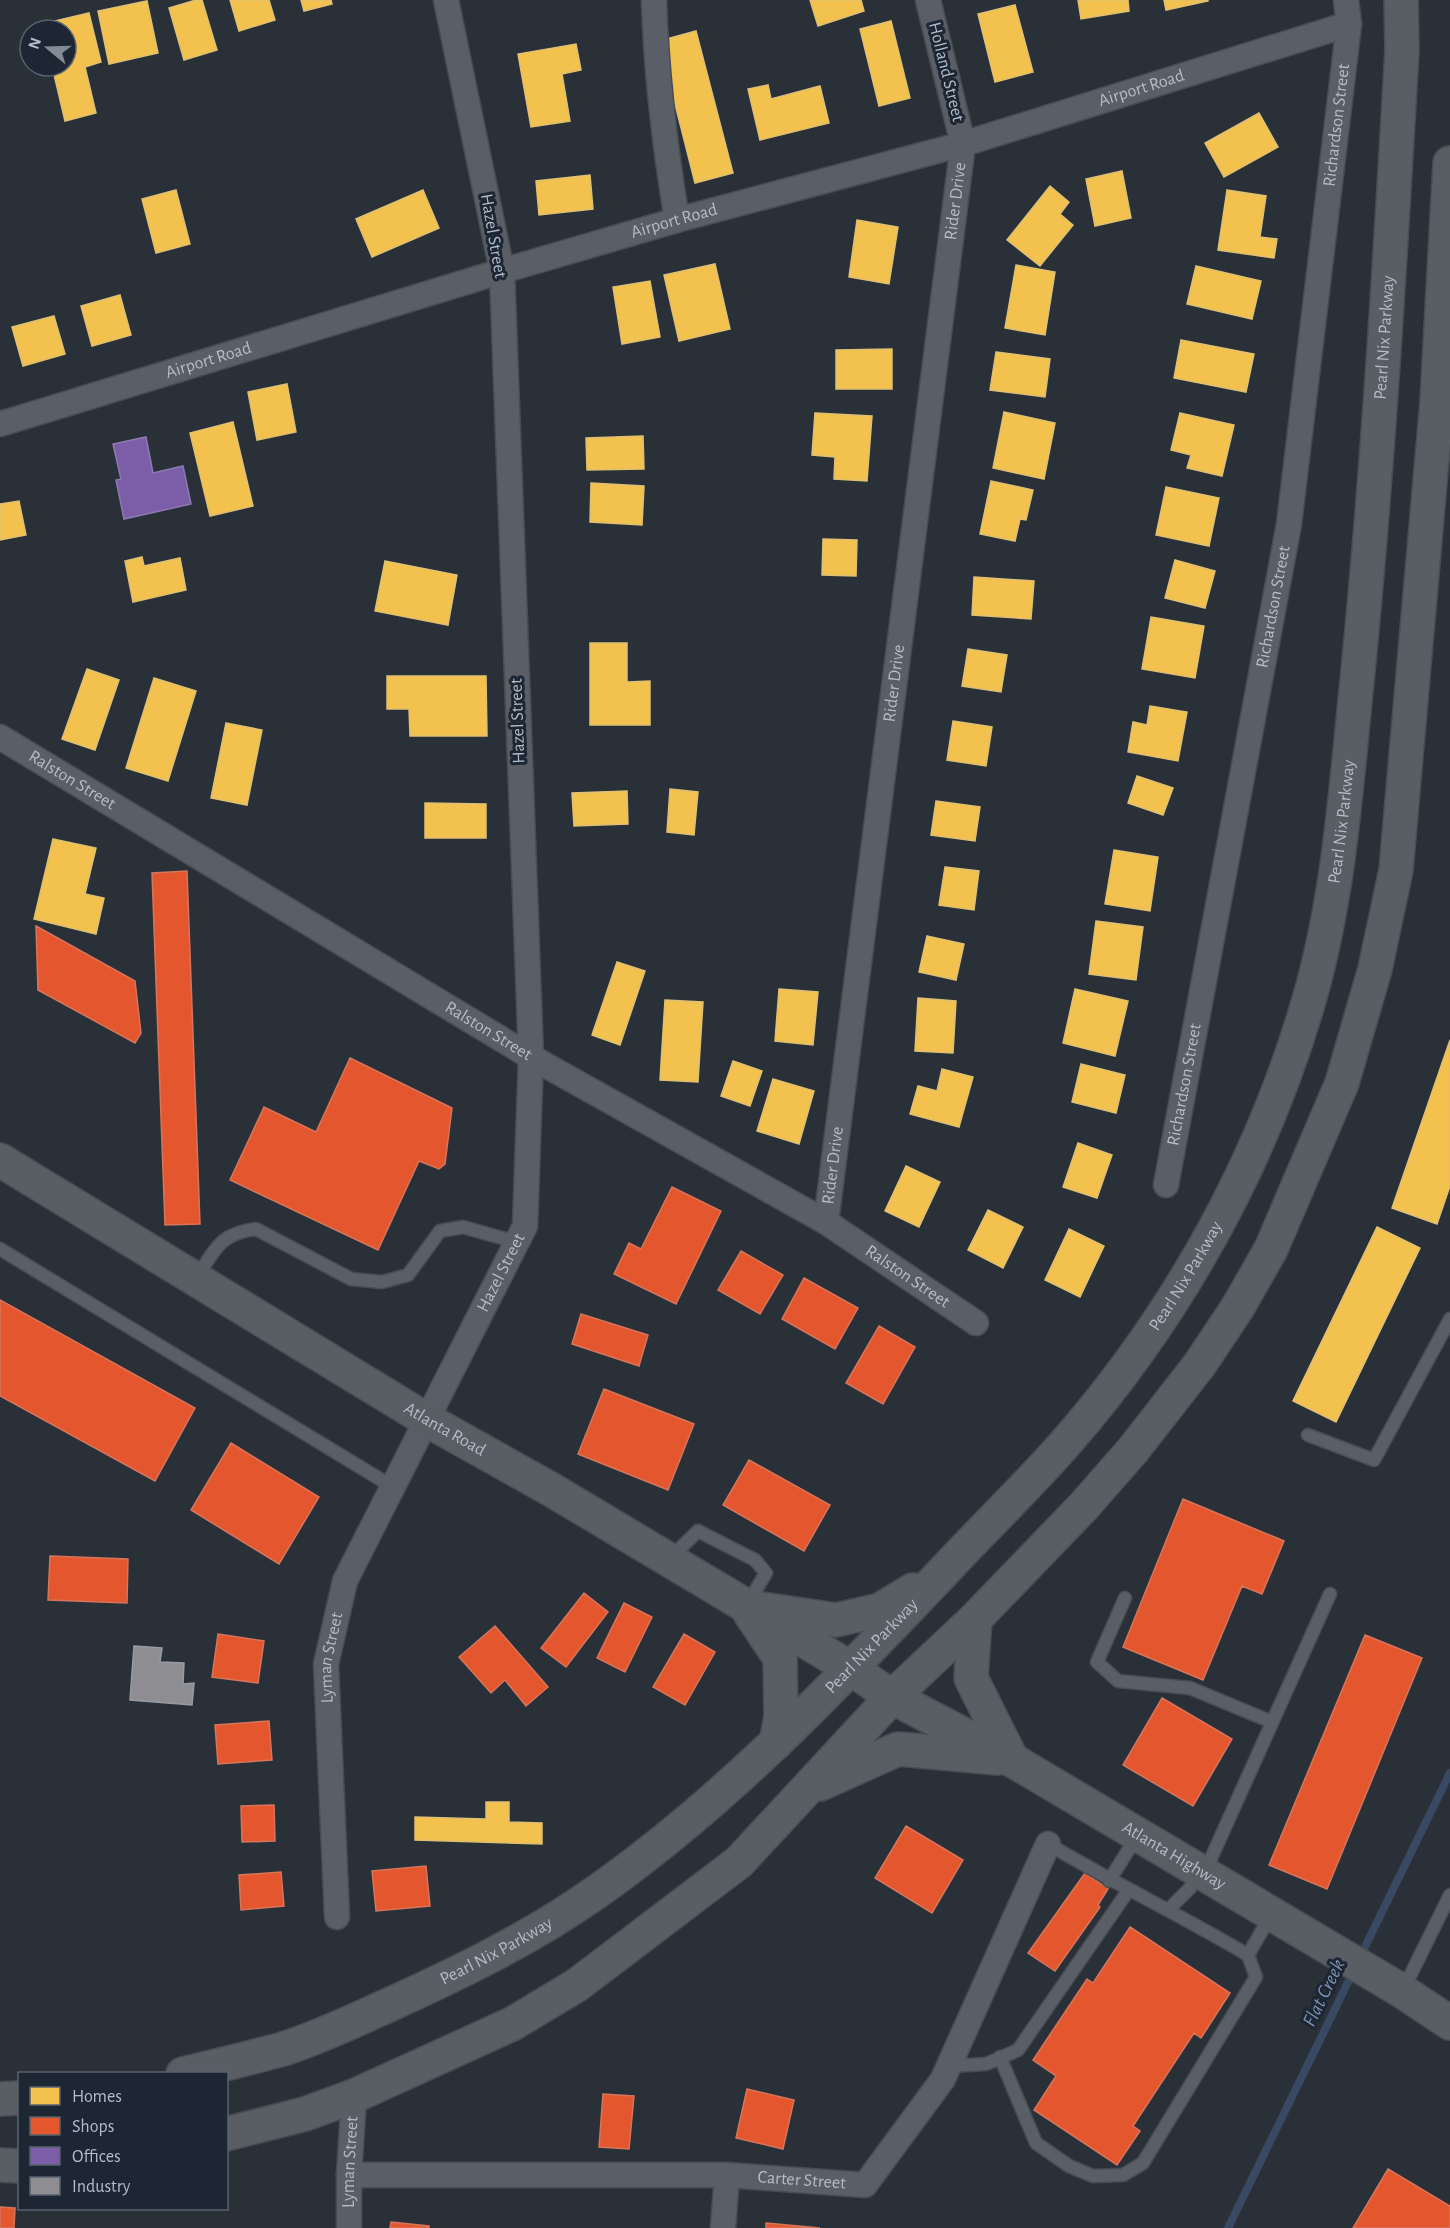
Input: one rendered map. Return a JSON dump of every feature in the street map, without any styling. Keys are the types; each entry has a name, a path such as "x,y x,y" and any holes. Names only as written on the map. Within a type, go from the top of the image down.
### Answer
{"main road":[{"name":"Pearl Nix Parkway","path":"187,2072 286,2048 329,2033 480,1963 592,1895 663,1841 776,1743 852,1669 1069,1439 1118,1377 1182,1287 1239,1184 1277,1097 1310,997 1334,885 1368,574 1385,356 1402,50 1401,0"},
{"path":"228,2133 305,2114 354,2096 512,2024 577,1985 739,1862 892,1697 975,1619 1083,1507 1133,1450 1200,1364 1238,1307 1271,1249 1311,1161 1342,1083 1375,969 1396,870 1437,402 1450,163"},
{"name":"Atlanta Road","path":"0,1160 427,1420 552,1490 852,1669 892,1697"},
{"path":"745,1607 836,1620 880,1610 942,1572"},
{"path":"745,1607 780,1658 781,1717 776,1743"},
{"path":"975,1619 970,1678 1012,1760"},
{"name":"Atlanta Highway","path":"892,1697 1012,1760 1390,1984 1450,2023"},
{"path":"808,1790 898,1749 1012,1760"},
{"path":"0,2099 18,2098"},
{"path":"0,2165 18,2166"}],"street":[{"path":"654,0 657,72 677,220"},
{"name":"Holland Street","path":"928,0 963,144"},
{"name":"Richardson Street","path":"1166,1185 1289,524 1349,24 1346,0"},
{"name":"Hazel Street","path":"427,1420 525,1226 531,1057 502,271 453,1"},
{"name":"Airport Road","path":"0,423 677,220 963,144 1349,24"},
{"name":"Rider Drive","path":"826,1222 963,144"},
{"name":"Ralston Street","path":"0,737 531,1057 826,1222 976,1323"},
{"name":"Lyman Street","path":"338,1917 326,1664 345,1581 427,1420"},
{"name":"Carter Street","path":"349,2175 727,2175 866,2186 950,2066 1011,1923 1048,1844"},
{"name":"Lyman Street","path":"350,2228 349,2175 354,2096"},
{"path":"723,2228 727,2175"}],"lane":[{"path":"195,1279 227,1236 240,1231 256,1229 351,1279 382,1282 408,1275 440,1231 463,1227 516,1242"},
{"path":"0,1249 393,1487"},
{"path":"1308,1435 1374,1460 1450,1319"},
{"path":"668,1560 698,1531 755,1560 766,1573 745,1607"},
{"path":"1169,1909 1204,1874 1330,1594"},
{"path":"1125,1598 1097,1662 1118,1681 1190,1688 1272,1722"},
{"path":"1109,1881 1138,1834"},
{"path":"1000,2057 1036,2143 1069,2166 1093,2176 1123,2175 1143,2163 1256,1977 1248,1955 1169,1909 1109,1881 1048,1844"},
{"path":"950,2066 986,2064 1018,2050 1128,1891"},
{"path":"1390,1984 1450,1895"},
{"path":"1248,1955 1280,1919"}],"building: Homes":[{"path":"202,0 217,50 184,60 169,8"},
{"path":"230,0 269,0 275,20 239,31"},
{"path":"301,0 331,0 332,4 304,11"},
{"path":"810,0 861,0 864,11 818,26"},
{"path":"1078,0 1128,0 1129,11 1081,19"},
{"path":"1164,0 1208,0 1208,1 1166,10"},
{"path":"147,1 158,53 109,64 98,11"},
{"path":"1015,5 1033,72 995,82 978,14"},
{"path":"89,13 101,62 85,67 96,113 65,121 55,78 78,78 78,18 68,18"},
{"path":"891,21 910,98 879,106 860,29"},
{"path":"696,31 733,173 695,183 659,41"},
{"path":"576,44 581,70 562,74 570,121 531,127 518,54"},
{"path":"768,85 771,99 820,86 829,123 760,140 748,89"},
{"path":"1259,113 1278,147 1224,177 1205,143"},
{"path":"1122,171 1131,218 1095,226 1086,179"},
{"path":"590,175 593,209 539,215 536,181"},
{"path":"1050,186 1069,202 1060,214 1073,225 1040,266 1007,240"},
{"path":"176,190 190,244 156,253 142,199"},
{"path":"423,190 439,228 372,257 356,219"},
{"path":"1227,190 1266,196 1260,237 1277,239 1274,258 1218,250"},
{"path":"857,220 898,227 889,284 849,277"},
{"path":"715,264 730,329 679,341 664,275"},
{"path":"1016,265 1055,272 1045,335 1005,328"},
{"path":"1196,266 1261,281 1252,319 1187,304"},
{"path":"650,281 660,337 622,344 613,287"},
{"path":"120,295 131,335 92,346 81,306"},
{"path":"54,316 65,354 23,366 12,327"},
{"path":"1181,340 1254,354 1246,392 1174,378"},
{"path":"892,349 892,389 836,389 836,350"},
{"path":"996,352 1050,359 1045,397 990,390"},
{"path":"287,384 296,432 257,440 248,392"},
{"path":"1004,412 1055,423 1044,479 993,468"},
{"path":"815,413 872,416 867,481 834,479 835,457 812,455"},
{"path":"1180,413 1234,425 1222,476 1187,468 1191,455 1171,450"},
{"path":"233,422 253,506 210,516 190,433"},
{"path":"643,436 644,469 587,470 586,438"},
{"path":"991,481 1033,490 1026,520 1020,519 1015,541 980,534"},
{"path":"591,483 644,486 642,525 590,522"},
{"path":"1166,487 1219,498 1209,546 1156,535"},
{"path":"19,501 26,535 0,540 0,504"},
{"path":"823,539 857,540 856,576 822,575"},
{"path":"142,557 144,566 180,558 186,590 133,602 125,561"},
{"path":"1175,560 1215,571 1205,608 1165,598"},
{"path":"385,561 457,575 448,625 375,611"},
{"path":"974,577 1034,581 1031,619 972,615"},
{"path":"1151,617 1204,626 1195,678 1142,669"},
{"path":"590,643 627,643 627,682 650,681 650,725 590,725"},
{"path":"968,649 1007,655 1001,692 962,686"},
{"path":"87,669 119,680 95,750 62,739"},
{"path":"387,676 486,676 487,736 410,736 409,709 387,709"},
{"path":"154,678 196,691 168,781 126,768"},
{"path":"1150,706 1187,712 1178,761 1128,752 1133,722 1147,725"},
{"path":"953,721 992,727 986,766 947,760"},
{"path":"226,723 262,730 247,805 211,798"},
{"path":"1137,776 1173,788 1163,815 1128,803"},
{"path":"670,789 698,792 694,835 667,832"},
{"path":"627,791 628,824 574,826 572,793"},
{"path":"936,801 980,807 975,841 931,835"},
{"path":"425,803 486,804 486,838 425,838"},
{"path":"53,839 96,848 85,894 104,898 96,934 34,919"},
{"path":"1114,850 1158,857 1150,911 1105,904"},
{"path":"945,867 979,871 974,910 939,905"},
{"path":"1096,921 1143,927 1136,980 1089,974"},
{"path":"927,936 964,944 956,980 919,972"},
{"path":"617,962 645,971 620,1045 592,1035"},
{"path":"779,989 818,992 813,1045 775,1041"},
{"path":"1075,989 1128,1001 1115,1056 1063,1043"},
{"path":"918,998 956,1001 953,1053 915,1051"},
{"path":"665,1000 703,1002 698,1082 660,1080"},
{"path":"1450,1040 1450,1186 1437,1224 1392,1208"},
{"path":"733,1061 762,1071 750,1106 721,1096"},
{"path":"1081,1064 1125,1075 1116,1113 1072,1102"},
{"path":"942,1069 973,1077 959,1127 910,1114 918,1086 937,1091"},
{"path":"773,1079 814,1091 799,1144 757,1131"},
{"path":"1078,1143 1112,1155 1097,1198 1063,1187"},
{"path":"906,1166 940,1182 919,1227 885,1211"},
{"path":"988,1210 1023,1227 1003,1268 968,1250"},
{"path":"1377,1227 1420,1248 1336,1422 1293,1401"},
{"path":"1069,1229 1104,1246 1080,1297 1045,1280"},
{"path":"486,1802 509,1802 509,1822 542,1823 542,1844 415,1840 415,1817 486,1819"}],"building: Shops":[{"path":"187,871 200,1224 165,1225 152,873"},
{"path":"36,926 135,981 141,1033 135,1043 38,990"},
{"path":"350,1058 452,1108 445,1164 439,1169 419,1161 378,1250 230,1180 264,1107 316,1132"},
{"path":"672,1187 721,1211 676,1304 614,1274 629,1243 641,1249"},
{"path":"741,1251 783,1275 760,1314 718,1290"},
{"path":"804,1278 858,1308 835,1349 782,1319"},
{"path":"0,1300 195,1408 155,1481 0,1396"},
{"path":"581,1314 648,1335 639,1366 572,1344"},
{"path":"879,1326 915,1347 883,1404 846,1383"},
{"path":"604,1389 694,1424 668,1490 578,1454"},
{"path":"231,1443 319,1497 279,1564 191,1510"},
{"path":"749,1460 830,1505 804,1551 723,1505"},
{"path":"1183,1499 1284,1541 1262,1594 1242,1586 1203,1680 1123,1647"},
{"path":"50,1556 128,1559 127,1603 48,1600"},
{"path":"584,1593 608,1612 566,1667 541,1648"},
{"path":"624,1603 652,1617 625,1672 597,1658"},
{"path":"495,1626 548,1687 526,1706 505,1680 491,1693 459,1657"},
{"path":"218,1634 264,1641 258,1683 212,1677"},
{"path":"684,1634 715,1652 685,1705 653,1687"},
{"path":"1365,1635 1422,1658 1327,1889 1269,1865"},
{"path":"1162,1698 1232,1739 1193,1806 1123,1765"},
{"path":"269,1721 272,1760 218,1764 215,1725"},
{"path":"274,1805 275,1841 242,1842 241,1806"},
{"path":"906,1826 963,1860 932,1913 875,1878"},
{"path":"426,1866 430,1906 376,1911 372,1871"},
{"path":"281,1872 284,1906 241,1910 239,1875"},
{"path":"1085,1873 1108,1889 1098,1905 1100,1907 1055,1971 1028,1953"},
{"path":"1130,1927 1230,1993 1201,2038 1194,2033 1133,2126 1140,2131 1117,2165 1034,2110 1056,2076 1033,2060 1087,1979 1093,1983"},
{"path":"747,2089 794,2100 783,2149 736,2138"},
{"path":"603,2094 634,2096 629,2149 599,2147"},
{"path":"1388,2169 1450,2206 1450,2228 1353,2228"},
{"path":"0,2207 15,2208 14,2228 0,2228"},
{"path":"391,2222 429,2226 429,2228 390,2228"},
{"path":"766,2223 820,2228 766,2228"}],"building: Offices":[{"path":"146,437 153,473 183,466 191,504 124,519 116,480 121,479 113,444"}],"building: Industry":[{"path":"134,1646 162,1648 160,1662 184,1663 183,1684 194,1683 192,1705 130,1700"}],"waterway":[{"name":"Flat Creek","path":"1359,1959 1450,1773"},
{"name":"Flat Creek","path":"1228,2228 1354,1970"}]}
